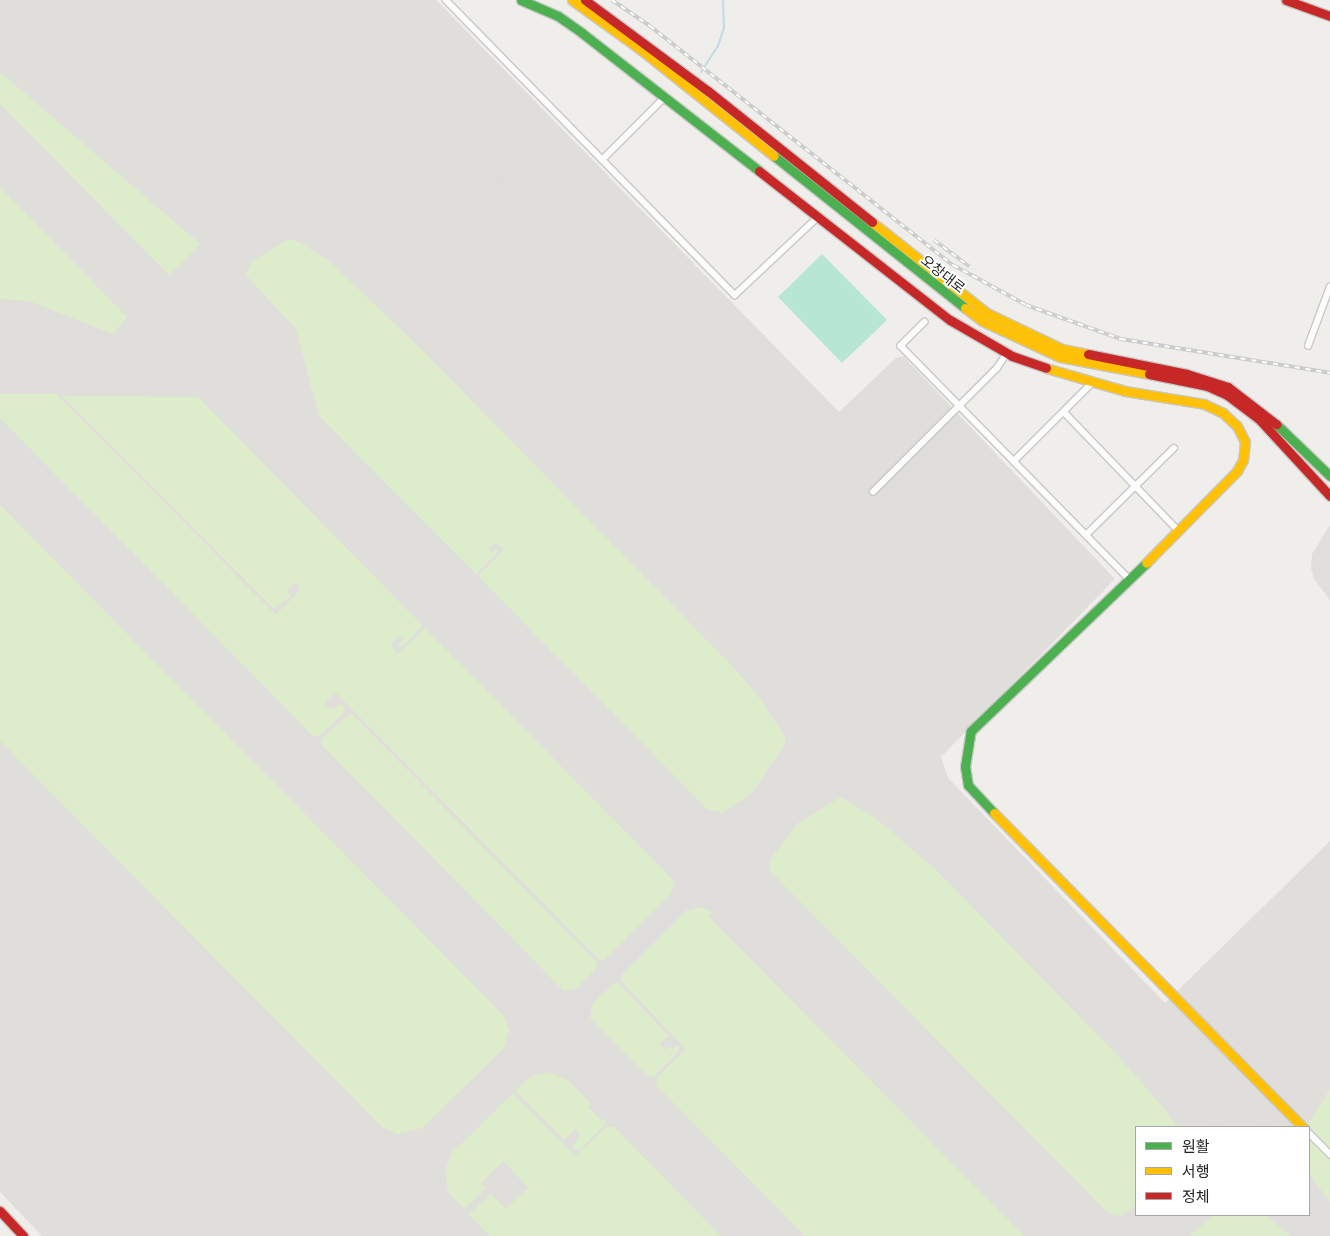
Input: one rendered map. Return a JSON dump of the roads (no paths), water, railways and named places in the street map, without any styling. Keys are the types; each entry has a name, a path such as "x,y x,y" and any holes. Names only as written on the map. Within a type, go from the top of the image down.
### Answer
{"main road":[{"path":"521,0 558,16 950,320 1006,353 1125,391 1204,404 1223,413 1237,426 1245,442 1243,460 1219,492 971,731 965,767 968,785 1029,851 1302,1126"},
{"name":"오창대로","path":"572,0 682,77"},
{"name":"오창대로","path":"585,0 986,313 1062,349 1187,374 1228,387 1280,427 1330,476"},
{"path":"1286,0 1330,16"},
{"name":"오창대로","path":"705,95 982,321 1060,357 1207,386 1227,395 1258,418 1330,496"},
{"path":"0,1211 23,1236"}],"street":[{"path":"446,0 735,295 817,218"},
{"path":"602,160 664,98"},
{"path":"1308,346 1330,287"},
{"path":"925,322 902,346 1129,579"},
{"path":"873,492 997,368 1006,353"},
{"path":"1015,460 1093,382"},
{"path":"1064,412 1179,531"},
{"path":"1087,534 1174,448"},
{"path":"1310,1134 1330,1154"}],"waterway":[{"path":"701,72 718,46 724,28 723,0"}],"railway":[{"path":"612,0 650,26 953,265 1026,305 1121,339 1330,373"},
{"path":"934,240 970,267"}]}
